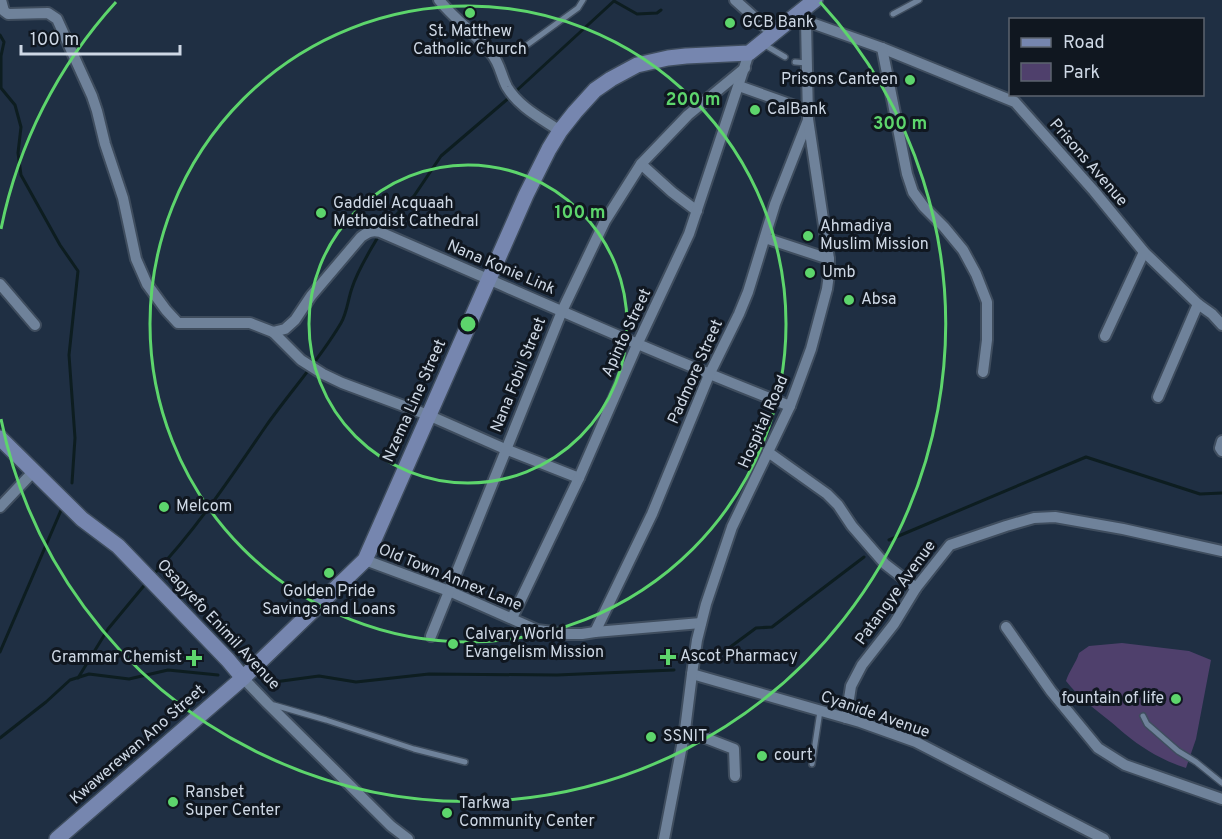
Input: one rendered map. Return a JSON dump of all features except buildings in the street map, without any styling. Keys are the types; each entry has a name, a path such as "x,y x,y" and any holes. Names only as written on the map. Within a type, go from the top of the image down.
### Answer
{"street":[{"path":"1,0 4,11 8,14 48,13 57,19 92,96 123,198 136,259 147,284 178,323 250,323 273,332 302,360 342,383 428,415 579,478"},
{"path":"439,0 492,54 514,98 522,106 560,131"},
{"path":"735,0 767,39"},
{"path":"749,53 808,10"},
{"name":"Prisons Avenue","path":"808,10 882,48 1015,102 1094,191 1144,252 1198,304 1217,312 1222,325"},
{"name":"Hospital Road","path":"664,839 706,604 732,527 790,406 811,349 827,289 829,259 808,115 808,10"},
{"path":"882,48 907,174 914,192 924,207 963,250 987,302 987,340 983,372"},
{"name":"Nzema Line Street","path":"243,678 365,561 526,195 549,149 574,112 596,90 637,65 686,56 749,53"},
{"name":"Apinto Street","path":"512,618 579,478 637,345 685,243 698,211 749,53"},
{"name":"Nana Fobil Street","path":"430,636 562,311 605,220 641,164 688,115 745,68"},
{"path":"738,86 808,115"},
{"name":"Padmore Street","path":"595,632 652,514 709,375 739,314 775,204 808,115"},
{"path":"641,164 672,192 698,211"},
{"name":"Nana Konie Link","path":"273,332 285,328 295,320 311,296 347,253 368,232 375,231 637,345 790,406"},
{"path":"765,238 829,259"},
{"path":"1105,336 1144,252"},
{"path":"0,284 35,325"},
{"path":"1158,397 1198,304"},
{"name":"Osagyefo Enimil Avenue","path":"0,438 82,519 118,546 267,703 391,826 408,839"},
{"path":"1222,441 1220,448 1222,451"},
{"path":"768,452 827,494 885,564 916,588"},
{"path":"0,507 33,472"},
{"name":"Patangye Avenue","path":"846,718 851,686 862,664 894,624 916,588 950,544 1034,518 1055,517 1123,529 1222,551"},
{"name":"Old Town Annex Lane","path":"365,561 449,591 537,630 552,633 582,634 701,623"},
{"path":"1006,627 1051,690 1098,748 1125,765 1222,799"},
{"name":"Cyanide Avenue","path":"692,674 846,718 916,742 1104,839"},
{"name":"Kwawerewan Ano Street","path":"57,839 243,678"},
{"path":"685,729 734,749 735,776"}],"lane":[{"path":"527,45 579,8 583,0"},
{"path":"893,14 919,0"},
{"path":"767,39 785,57"},
{"path":"795,62 807,63"},
{"path":"267,703 414,749 465,762"},
{"path":"812,764 820,711"},
{"path":"1143,716 1147,724 1178,752 1197,762 1222,783"}],"green space":[{"path":"1122,643 1189,651 1211,660 1196,739 1186,768 1146,750 1082,698 1066,681 1079,653 1089,646"}],"waterway":[{"path":"515,92 614,1 637,14 657,13 661,10"},
{"path":"0,35 4,42 1,56 1,88 15,105 21,127 18,153 21,175 60,245 78,271 69,355 75,438 72,483"},
{"path":"382,230 414,196 441,156 510,97"},
{"path":"153,575 198,522 333,336 343,319 357,274 379,235"},
{"path":"889,540 1086,457 1200,494 1222,493"},
{"path":"0,652 62,508"},
{"path":"714,659 756,628 772,627 864,557"},
{"path":"78,678 108,629 147,582"},
{"path":"0,738 70,680 89,674 129,679 168,670 218,675"},
{"path":"267,683 319,676 356,682 429,674 557,675 674,670"}],"place":[{"name":"St. Matthew Catholic Church","path":"470,13"},
{"name":"GCB Bank","path":"730,23"},
{"name":"Prisons Canteen","path":"910,80"},
{"name":"CalBank","path":"755,110"},
{"name":"Gaddiel Acquaah Methodist Cathedral","path":"321,213"},
{"name":"Ahmadiya Muslim Mission","path":"808,236"},
{"name":"Umb","path":"810,273"},
{"name":"Absa","path":"849,300"},
{"name":"Melcom","path":"164,507"},
{"name":"Golden Pride Savings and Loans","path":"329,573"},
{"name":"Calvary World Evangelism Mission","path":"453,644"},
{"name":"Ascot Pharmacy","path":"668,657"},
{"name":"Grammar Chemist","path":"194,658"},
{"name":"fountain of life","path":"1176,699"},
{"name":"SSNIT","path":"651,737"},
{"name":"court","path":"762,756"},
{"name":"Ransbet Super Center","path":"173,802"},
{"name":"Tarkwa Community Center","path":"447,813"}]}
